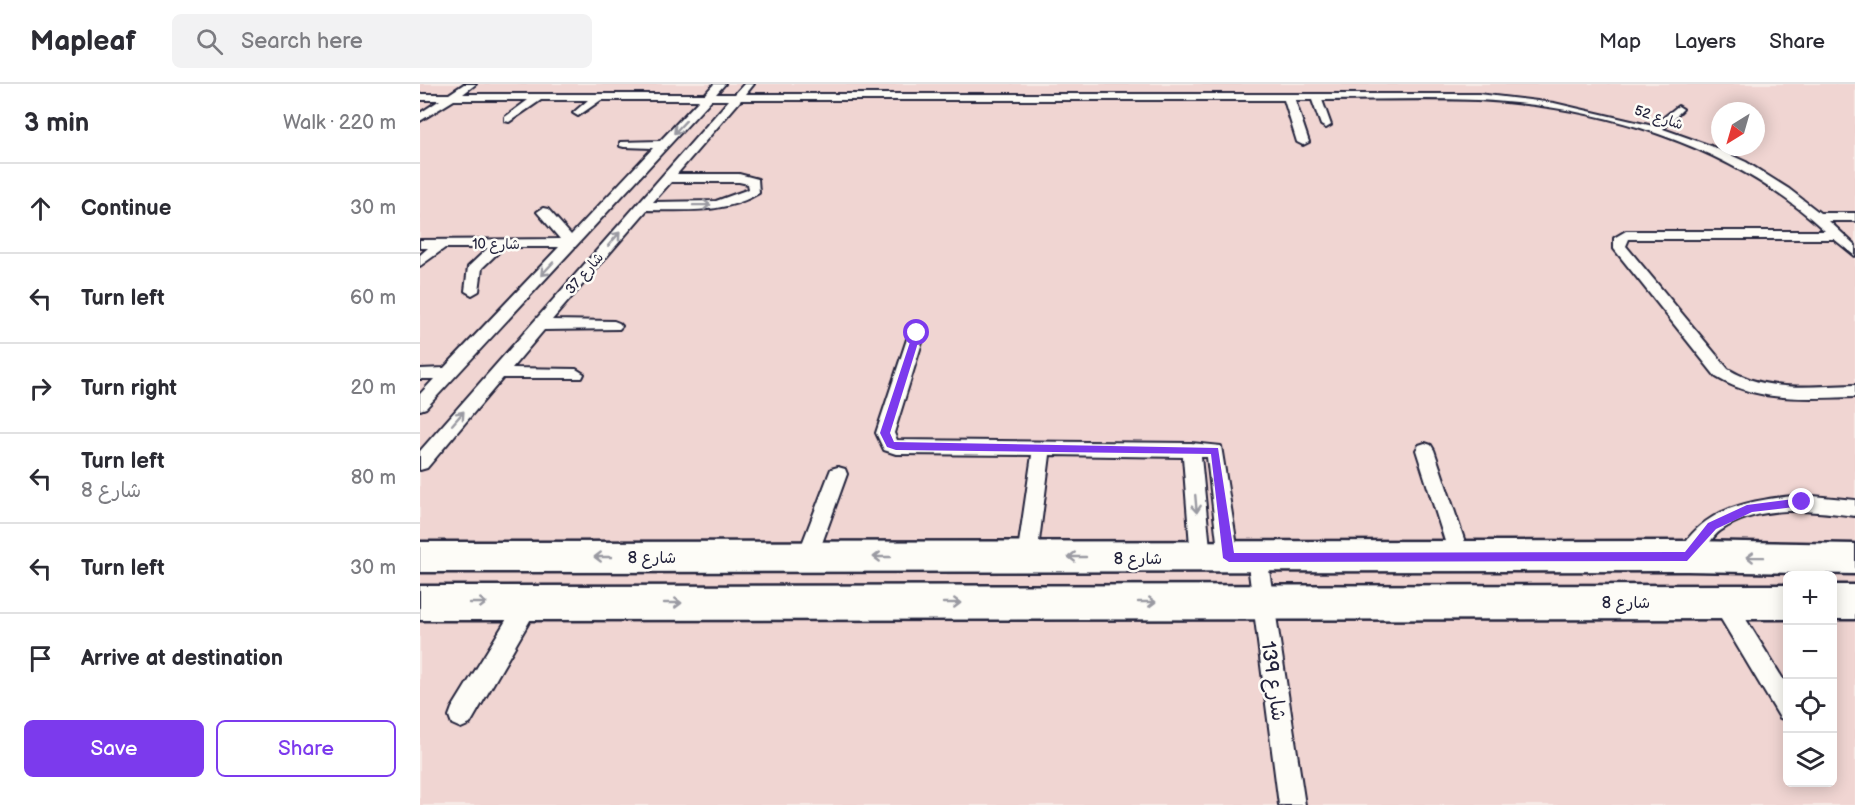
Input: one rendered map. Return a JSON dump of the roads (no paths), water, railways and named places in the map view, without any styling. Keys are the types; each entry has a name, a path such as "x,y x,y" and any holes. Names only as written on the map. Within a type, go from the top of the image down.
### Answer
{"street":[{"name":"شارع 8","path":"420,557 1687,556 1855,559"},
{"name":"شارع 8","path":"420,603 1783,602"},
{"path":"1837,602 1855,602"}],"lane":[{"path":"420,96 437,84"},
{"path":"420,118 471,84"},
{"path":"511,97 529,84"},
{"path":"580,97 596,84"},
{"name":"شارع 37","path":"420,404 720,84"},
{"name":"شارع 37","path":"420,463 749,84"},
{"path":"887,98 895,84"},
{"path":"926,98 932,84"},
{"path":"1041,98 1045,84"},
{"path":"1260,84 1265,98"},
{"name":"شارع 52","path":"420,96 1478,97 1536,103 1595,114 1655,130 1716,153 1772,182 1820,218 1855,252"},
{"path":"509,119 539,97"},
{"path":"578,113 598,97"},
{"path":"1289,98 1302,142"},
{"path":"1316,98 1326,125"},
{"path":"1655,130 1678,110"},
{"path":"624,144 664,145"},
{"path":"643,206 721,205 742,200 755,190 753,182 739,178 667,178"},
{"path":"543,212 571,243"},
{"path":"1820,218 1855,218"},
{"path":"1837,235 1626,235 1619,241 1619,246 1722,373 1733,381 1764,392 1855,391"},
{"name":"شارع 10","path":"420,244 571,243"},
{"path":"420,262 441,244"},
{"path":"472,291 475,267 500,244"},
{"path":"539,325 614,326"},
{"path":"917,333 885,433 890,445 896,447 1215,451 1229,557"},
{"path":"420,374 449,373"},
{"path":"498,373 576,374"},
{"path":"1027,557 1042,449"},
{"path":"1191,450 1229,557"},
{"path":"1425,450 1460,557"},
{"path":"807,557 838,474"},
{"path":"1687,556 1712,526 1751,508 1802,502 1855,508"},
{"name":"شارع 139","path":"1229,557 1262,602 1292,805"},
{"path":"1723,602 1783,702"},
{"path":"461,716 529,603"}]}
